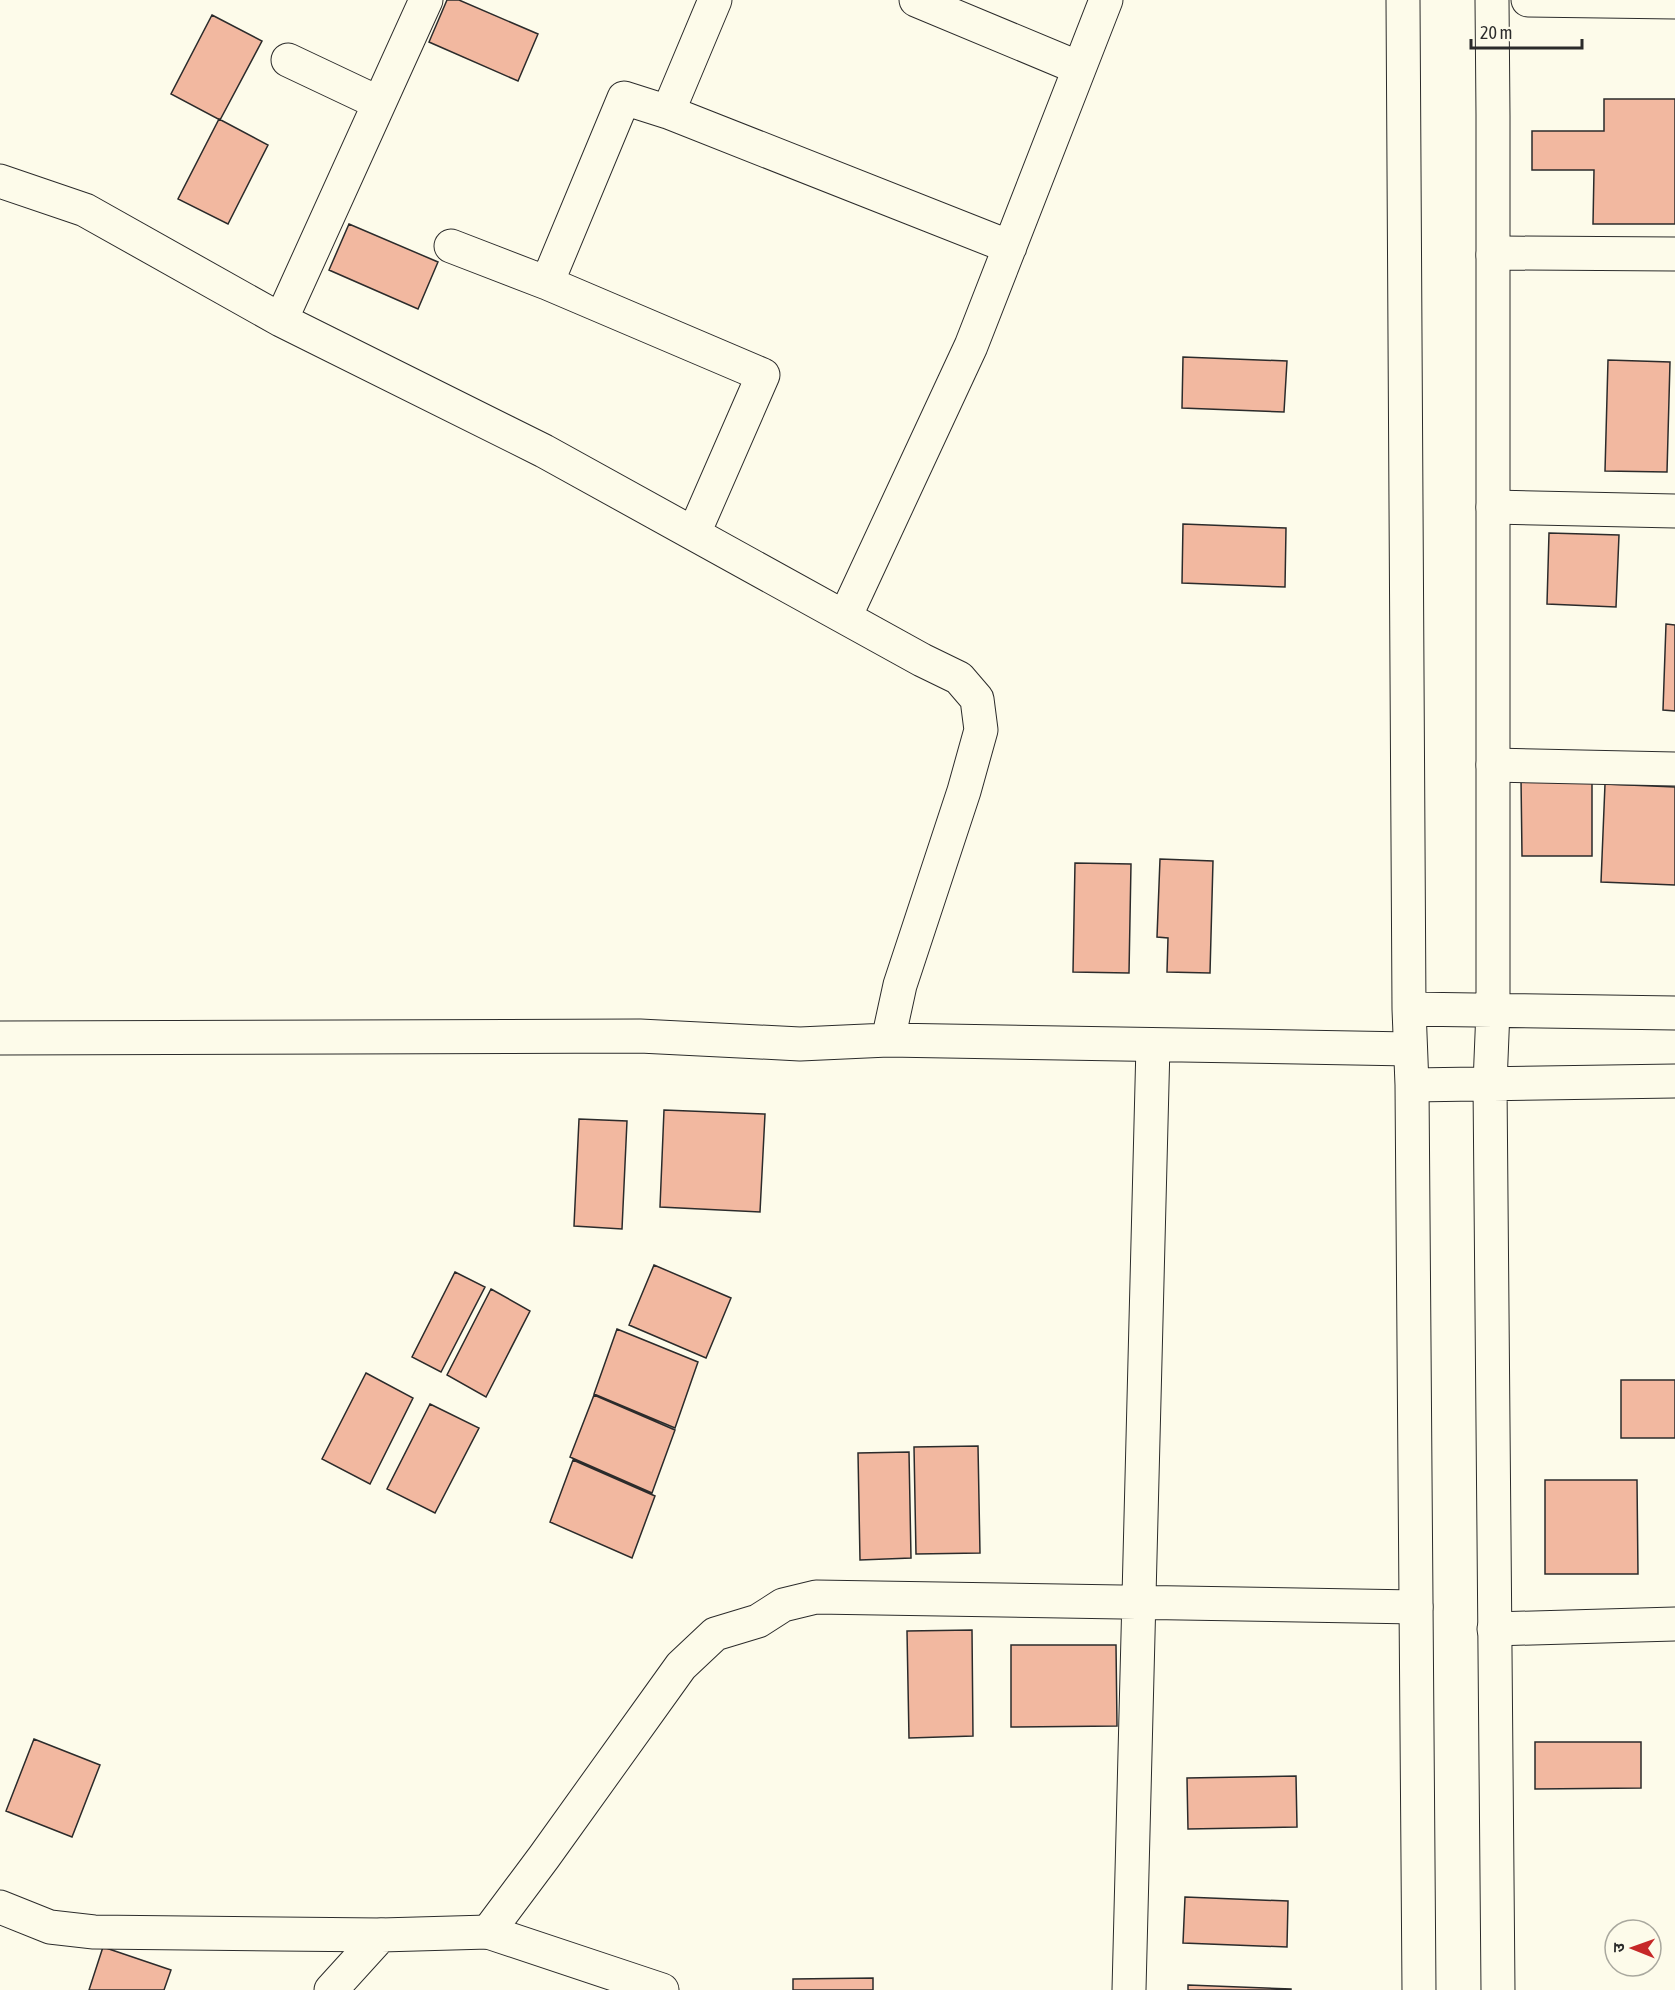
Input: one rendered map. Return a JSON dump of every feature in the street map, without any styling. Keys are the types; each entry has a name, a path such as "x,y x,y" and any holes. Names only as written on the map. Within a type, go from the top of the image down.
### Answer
{"street":[{"path":"281,320 426,0"},
{"path":"668,112 715,0"},
{"path":"916,0 1079,68"},
{"path":"845,617 971,346 1106,0"},
{"path":"1403,0 1409,1009 1412,1084 1419,1990"},
{"path":"1492,0 1493,1010 1490,1084 1498,1990"},
{"path":"1528,0 1675,2"},
{"path":"288,60 379,103"},
{"path":"547,283 624,98 668,112 1010,247"},
{"path":"0,181 85,210 281,320 544,451 959,678 977,699 981,730 964,791 900,985 888,1040"},
{"path":"451,246 547,283 763,375 693,533"},
{"path":"1493,255 1503,253 1675,254"},
{"path":"1493,507 1675,511"},
{"path":"1493,765 1675,768"},
{"path":"1409,1009 1675,1013"},
{"path":"0,1038 640,1036 800,1044 888,1040 1410,1049"},
{"path":"1129,1990 1153,1045"},
{"path":"1412,1084 1675,1081"},
{"path":"488,1932 681,1666 715,1634 758,1621 783,1605 816,1597 1416,1607"},
{"path":"1494,1629 1675,1624"},
{"path":"0,1907 50,1927 94,1932 381,1935 488,1932 662,1990"},
{"path":"332,1990 381,1935"}],"building":[{"path":"447,0 459,0 538,34 518,81 429,42"},
{"path":"212,15 262,41 220,120 171,94"},
{"path":"1604,99 1675,99 1675,224 1593,224 1594,170 1532,170 1532,131 1604,131"},
{"path":"219,119 268,145 228,224 178,199"},
{"path":"349,224 438,262 418,309 329,270"},
{"path":"1183,357 1287,361 1284,412 1182,408"},
{"path":"1608,360 1670,362 1667,472 1605,471"},
{"path":"1183,524 1286,528 1285,587 1182,583"},
{"path":"1549,533 1619,535 1616,607 1547,604"},
{"path":"1666,624 1675,625 1675,711 1663,710"},
{"path":"1592,777 1592,856 1522,856 1521,778"},
{"path":"1605,784 1675,787 1675,885 1601,882"},
{"path":"1160,859 1213,861 1210,973 1167,972 1168,938 1157,937"},
{"path":"1075,863 1131,864 1129,973 1073,972"},
{"path":"664,1110 765,1114 760,1212 660,1207"},
{"path":"579,1119 627,1121 622,1229 574,1226"},
{"path":"654,1265 731,1298 706,1358 629,1325"},
{"path":"455,1272 485,1287 441,1372 412,1357"},
{"path":"491,1289 530,1311 486,1397 447,1375"},
{"path":"617,1329 698,1362 675,1428 594,1394"},
{"path":"366,1373 413,1398 370,1484 322,1459"},
{"path":"1621,1380 1675,1380 1675,1438 1621,1438"},
{"path":"594,1395 675,1430 652,1493 570,1457"},
{"path":"430,1404 479,1428 435,1513 387,1489"},
{"path":"978,1446 980,1553 916,1554 914,1447"},
{"path":"909,1452 911,1558 860,1560 858,1453"},
{"path":"573,1460 655,1496 632,1558 550,1522"},
{"path":"1545,1480 1637,1480 1638,1574 1545,1574"},
{"path":"972,1630 973,1736 909,1738 907,1631"},
{"path":"1011,1645 1116,1645 1117,1726 1011,1727"},
{"path":"34,1739 100,1765 72,1837 6,1811"},
{"path":"1535,1742 1641,1742 1641,1788 1535,1789"},
{"path":"1296,1776 1297,1827 1188,1829 1187,1778"},
{"path":"1185,1897 1288,1901 1287,1947 1183,1943"},
{"path":"103,1947 171,1970 164,1990 89,1990"},
{"path":"873,1978 873,1990 793,1990 793,1979"},
{"path":"1188,1985 1291,1989 1291,1990 1188,1990"}]}
